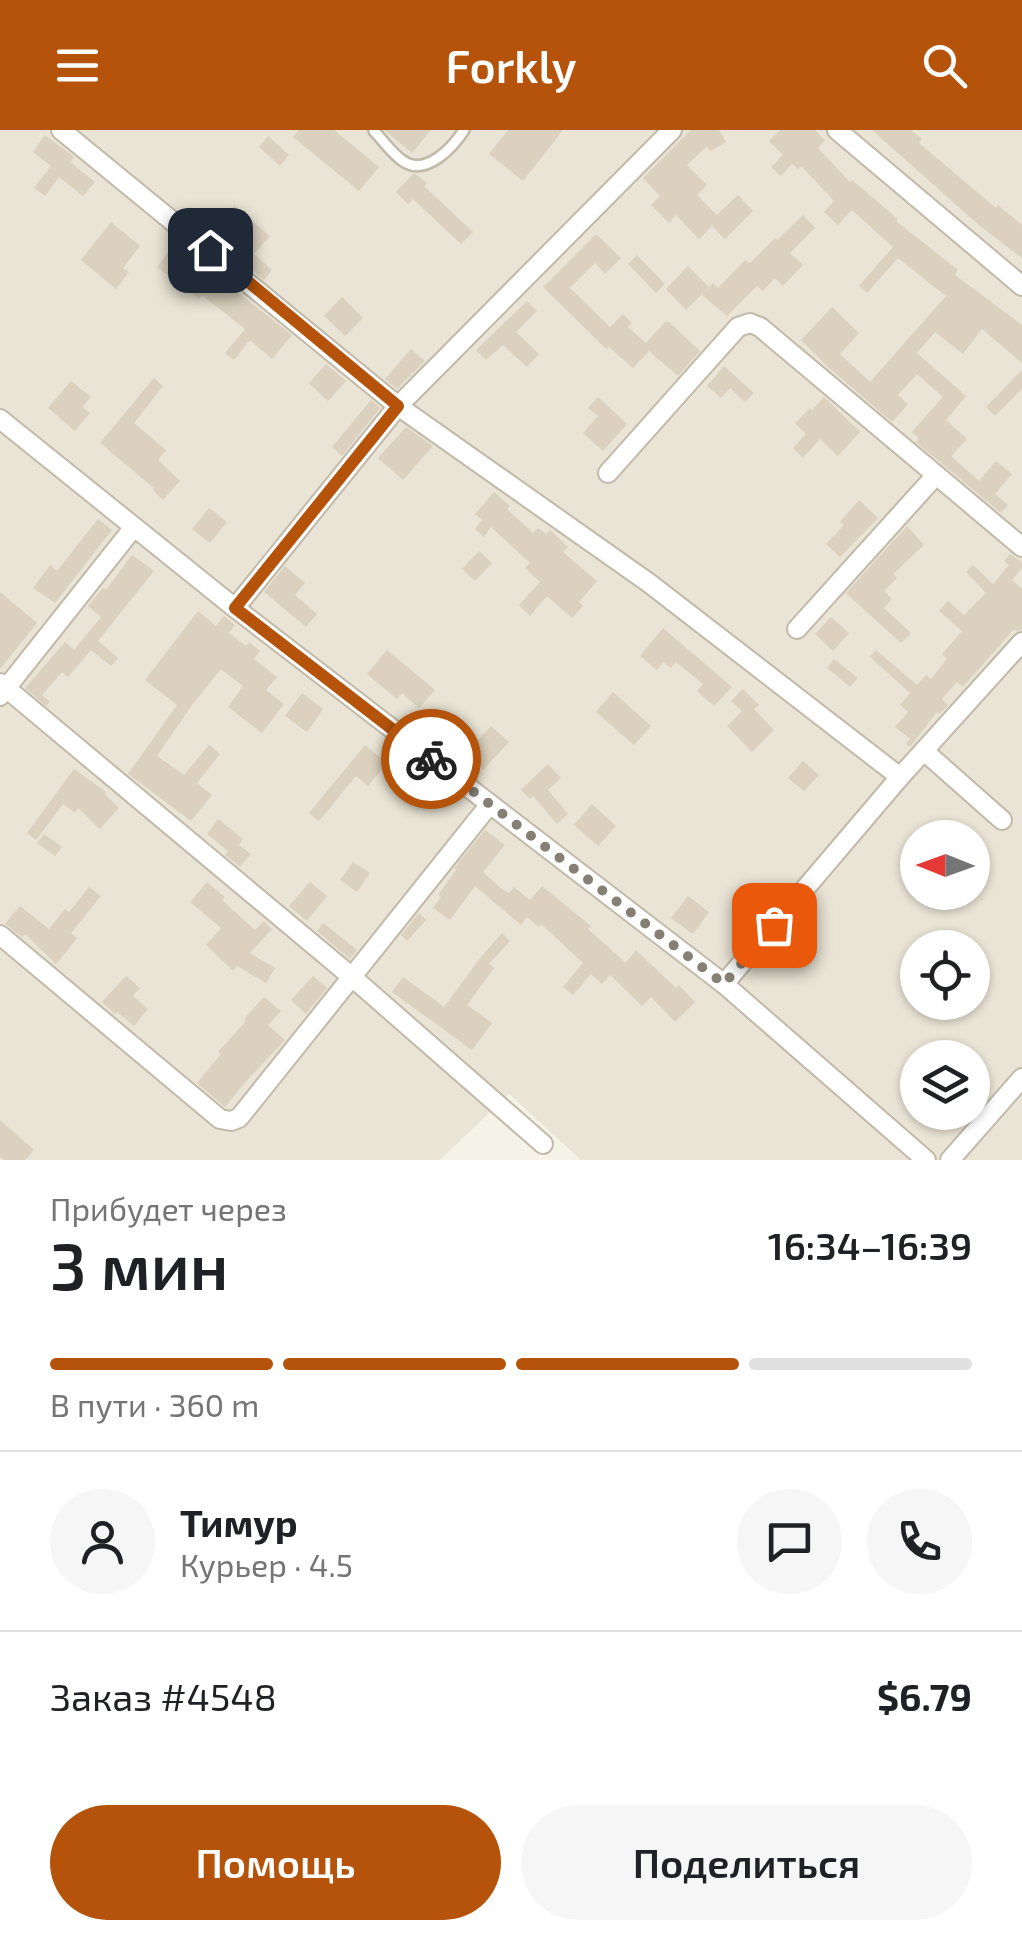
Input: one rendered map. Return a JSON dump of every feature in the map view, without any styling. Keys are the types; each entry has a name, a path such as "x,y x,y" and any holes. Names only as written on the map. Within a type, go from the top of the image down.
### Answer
{"street":[{"path":"61,130 398,406 648,583 900,777"},
{"path":"235,608 398,406 672,130"},
{"path":"837,130 1022,286"},
{"path":"608,473 738,327 750,323 760,327 1022,547"},
{"path":"0,420 235,608 724,984 926,1160"},
{"path":"797,629 936,475"},
{"path":"134,527 2,689 352,977 543,1144"},
{"path":"724,984 900,777 1022,642"},
{"path":"924,751 1002,820"},
{"path":"0,935 220,1119 231,1121 239,1118 490,804"},
{"path":"950,1160 1022,1078"}],"lane":[{"path":"373,130 404,162 414,166 442,155 464,130"}],"shaded area":[{"path":"0,130 1022,130 1022,1160 581,1160 509,1094 440,1160 0,1160"}],"building":[{"path":"299,130 334,130 379,167 359,191 293,137"},
{"path":"384,130 431,130 412,153"},
{"path":"508,130 563,130 523,181 489,154"},
{"path":"691,130 719,130 726,142 710,151 707,146 687,165 707,185 697,195 717,215 738,195 753,211 725,239 712,226 699,239 676,215 669,223 651,205 660,196 643,178"},
{"path":"780,130 815,130 825,140 818,148 850,182 958,270 955,275 1022,325 1022,363 982,329 963,354 935,332 917,353 966,396 946,420 967,439 951,456 979,481 996,461 1012,474 995,494 1008,505 1001,513 916,442 919,439 912,432 943,397 917,374 898,395 908,404 892,422 801,340 832,307 859,333 840,354 870,382 946,296 898,258 867,293 859,286 893,247 852,210 838,225 824,212 834,201 801,166 798,169 792,164 781,176 771,167 783,155 769,141"},
{"path":"872,130 911,130 922,139 919,143 1022,225 1022,258 980,226"},
{"path":"45,135 74,157 70,162 95,182 83,196 59,177 45,196 34,188 51,166 33,152"},
{"path":"268,136 289,155 280,166 259,147"},
{"path":"414,173 473,232 461,244 413,199 408,204 396,192"},
{"path":"234,206 270,236 254,254 272,270 264,280 210,235"},
{"path":"803,215 815,228 790,253 803,265 783,286 775,278 763,291 757,286 727,316 702,295 713,283 718,288 745,260 750,263"},
{"path":"111,222 140,246 123,268 129,272 116,289 81,260"},
{"path":"596,234 621,258 605,274 595,263 570,288 610,327 623,314 632,323 628,327 646,343 669,322 700,351 678,376 649,351 633,368 609,347 606,349 543,287"},
{"path":"175,243 292,335 272,359 250,340 234,360 225,353 245,329 202,295 199,299 157,267"},
{"path":"637,255 665,284 656,293 628,264"},
{"path":"688,266 709,287 686,310 666,289"},
{"path":"342,297 363,318 345,336 324,316"},
{"path":"527,301 537,311 516,332 539,354 527,367 503,345 486,360 476,350"},
{"path":"411,349 425,361 397,389 385,379"},
{"path":"326,364 346,381 328,401 309,383"},
{"path":"724,366 754,393 745,402 730,388 721,398 707,386"},
{"path":"1022,370 1022,389 995,416 986,407"},
{"path":"154,378 163,386 134,423 166,450 158,460 180,481 163,500 100,443"},
{"path":"71,381 91,397 82,407 90,413 75,431 48,408"},
{"path":"598,397 627,424 603,451 583,433 598,416 588,408"},
{"path":"824,397 860,432 838,456 820,439 803,458 793,448 806,434 795,423"},
{"path":"371,400 380,408 342,456 332,447"},
{"path":"406,427 433,446 403,480 378,458"},
{"path":"494,492 533,533 538,528 546,534 550,530 568,547 563,552 597,581 579,602 583,606 572,618 547,596 530,616 519,605 540,582 525,568 530,563 491,527 484,537 475,529 482,520 475,514"},
{"path":"859,500 878,518 840,557 826,544"},
{"path":"209,508 227,522 210,543 192,529"},
{"path":"98,519 112,530 55,603 33,588 50,565 57,571"},
{"path":"907,526 924,545 893,574 897,578 884,591 892,599 884,608 911,633 901,643 846,593"},
{"path":"479,551 492,563 475,581 462,569"},
{"path":"1010,554 1022,562 1012,580 1022,589 1022,630 1014,629 963,687 957,682 942,699 948,705 937,712 910,747 906,744 910,739 895,727 908,712 900,705 910,693 870,657 876,650 917,685 926,675 931,679 947,659 942,654 962,631 939,611 948,601 964,615 986,593 966,572 973,565 993,584 1009,565 1004,561"},
{"path":"132,555 154,571 98,641 118,658 111,666 91,650 68,677 62,672 42,695 50,702 46,706 25,688 65,642 74,650 101,617 88,606 103,588 106,590"},
{"path":"285,566 305,583 295,595 317,614 306,627 264,592"},
{"path":"0,592 37,623 0,669"},
{"path":"198,611 216,626 224,616 235,625 229,633 260,651 254,659 277,677 266,690 284,704 262,733 228,707 243,686 221,669 192,705 157,756 184,775 209,745 220,754 197,783 212,795 191,821 128,774 177,705 145,680"},
{"path":"831,617 849,633 833,651 815,634"},
{"path":"663,628 732,687 714,706 697,691 703,684 676,662 671,668 663,662 657,670 640,656"},
{"path":"387,650 435,690 419,708 402,693 397,699 367,674"},
{"path":"834,659 858,678 850,687 827,668"},
{"path":"743,689 759,705 754,709 774,730 752,752 727,726 742,711 731,701"},
{"path":"613,692 651,726 634,745 596,712"},
{"path":"302,693 323,709 307,732 285,716"},
{"path":"491,726 509,742 483,770 465,754"},
{"path":"365,745 387,763 368,786 356,776 319,821 309,813"},
{"path":"803,761 819,775 804,791 788,778"},
{"path":"548,764 561,778 548,790 568,814 557,824 533,796 530,799 521,790"},
{"path":"74,769 106,792 119,808 100,829 78,808 75,813 63,804 36,840 27,833"},
{"path":"592,804 616,826 598,846 574,825"},
{"path":"218,819 243,839 239,845 251,854 240,867 207,834"},
{"path":"485,830 505,845 483,872 503,890 509,893 514,887 530,900 542,886 591,926 588,929 626,963 636,950 695,1002 675,1022 651,997 642,1006 610,975 602,984 591,974 573,995 563,987 583,963 541,924 539,927 527,917 521,925 475,886 450,920 433,908 454,868"},
{"path":"44,834 62,847 55,856 37,843"},
{"path":"353,862 370,873 357,892 340,880"},
{"path":"207,882 255,930 264,921 272,929 250,953 275,968 266,983 237,966 233,971 206,945 221,928 190,902"},
{"path":"310,882 327,896 307,921 289,906"},
{"path":"89,887 101,896 71,933 77,938 56,964 25,934 22,937 5,924 20,906 49,929"},
{"path":"688,896 709,912 693,934 671,918"},
{"path":"419,913 426,920 407,941 401,935"},
{"path":"323,923 357,950 350,959 317,931"},
{"path":"502,933 510,941 489,964 494,968 467,1005 492,1023 472,1050 392,992 403,977 444,1007"},
{"path":"126,976 140,988 133,996 148,1009 134,1026 102,1002"},
{"path":"313,976 327,988 306,1014 291,1000"},
{"path":"264,997 281,1011 268,1025 285,1040 225,1107 197,1083"},
{"path":"0,1120 34,1150 25,1160 0,1157"}],"way so far":[{"path":"431,759 724,984 774,925"}],"route":[{"path":"210,250 398,406 235,608 431,759"}]}
